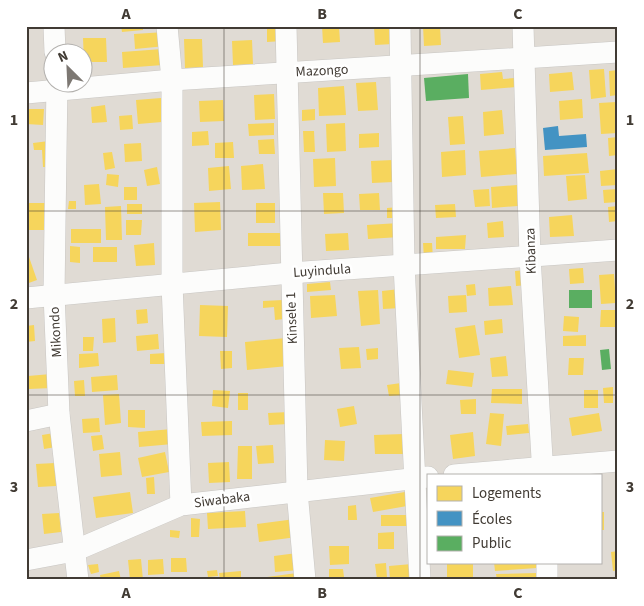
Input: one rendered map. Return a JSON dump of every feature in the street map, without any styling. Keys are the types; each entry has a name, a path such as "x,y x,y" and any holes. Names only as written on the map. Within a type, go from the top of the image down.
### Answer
{"street":[{"path":"54,26 55,42"},
{"path":"167,26 172,80 172,284 181,506"},
{"name":"Kinsele 1","path":"286,26 290,273 297,491 305,580"},
{"path":"400,26 404,265 421,478 420,580"},
{"name":"Kibanza","path":"523,26 530,257 543,471"},
{"name":"Mazongo","path":"92,85 618,52"},
{"name":"Mazongo","path":"26,93 42,90"},
{"name":"Mikondo","path":"57,92 54,294 59,414 78,580"},
{"name":"Luyindula","path":"26,298 290,273 618,250"},
{"path":"26,422 59,414"},
{"path":"476,474 543,471 618,461"},
{"name":"Siwabaka","path":"26,560 74,551 181,506 421,478"},
{"path":"547,564 548,580"}],"shaded area":[{"path":"26,26 618,26 618,580 26,580"}],"building: Logements":[{"path":"121,26 143,26 143,30 122,32"},
{"path":"322,26 339,26 340,42 323,43"},
{"path":"374,26 392,26 393,44 375,45"},
{"path":"423,26 440,26 441,45 424,46"},
{"path":"282,27 283,41 267,42 267,28"},
{"path":"165,32 166,46 135,49 134,34"},
{"path":"83,38 106,38 107,62 92,62 92,42 83,42"},
{"path":"184,39 202,39 203,67 185,68"},
{"path":"252,40 253,64 233,65 232,41"},
{"path":"162,49 163,65 123,68 122,52"},
{"path":"604,69 606,97 591,99 589,70"},
{"path":"618,70 618,95 610,96 609,71"},
{"path":"502,72 503,79 515,78 516,87 481,90 480,74"},
{"path":"572,72 574,90 550,92 549,74"},
{"path":"376,82 378,110 358,111 356,83"},
{"path":"344,86 346,115 319,116 318,88"},
{"path":"274,94 275,119 255,120 254,95"},
{"path":"161,98 162,122 138,124 136,100"},
{"path":"582,99 583,118 560,120 559,101"},
{"path":"223,100 224,121 200,122 199,101"},
{"path":"616,102 618,133 601,134 599,103"},
{"path":"105,105 107,122 92,123 91,107"},
{"path":"26,109 44,109 43,125 26,124"},
{"path":"315,109 315,120 302,121 302,110"},
{"path":"502,110 504,134 484,136 483,112"},
{"path":"132,115 133,129 120,130 119,116"},
{"path":"463,116 465,144 450,145 448,117"},
{"path":"274,123 274,135 249,136 248,124"},
{"path":"345,123 346,151 327,152 326,124"},
{"path":"208,131 209,145 192,146 192,132"},
{"path":"303,131 314,131 315,152 304,152"},
{"path":"379,133 379,147 359,148 359,134"},
{"path":"618,137 618,155 609,156 608,138"},
{"path":"274,139 275,154 259,154 258,140"},
{"path":"49,141 52,167 43,167 42,150 34,150 33,143"},
{"path":"233,142 234,158 215,158 215,143"},
{"path":"141,143 142,161 125,162 124,144"},
{"path":"515,148 517,174 481,177 479,151"},
{"path":"465,150 466,175 442,177 441,152"},
{"path":"112,152 115,168 105,170 103,153"},
{"path":"587,153 589,173 544,176 543,156"},
{"path":"335,158 336,186 314,187 313,159"},
{"path":"393,160 394,182 372,183 371,161"},
{"path":"263,164 265,189 242,190 241,166"},
{"path":"229,166 231,189 209,191 208,168"},
{"path":"157,167 160,184 147,186 144,170"},
{"path":"618,169 618,185 601,186 600,171"},
{"path":"107,174 119,175 118,187 106,185"},
{"path":"585,175 587,199 568,201 566,176"},
{"path":"99,184 101,204 85,205 84,185"},
{"path":"517,185 518,206 492,208 491,187"},
{"path":"124,187 137,187 137,200 124,200"},
{"path":"489,189 490,206 475,207 473,190"},
{"path":"618,189 618,202 604,203 603,190"},
{"path":"323,193 343,193 344,213 324,214"},
{"path":"379,193 380,210 360,210 359,194"},
{"path":"69,201 76,201 76,209 68,209"},
{"path":"220,202 221,230 195,232 194,203"},
{"path":"26,203 46,203 45,230 26,230"},
{"path":"256,203 275,203 275,223 256,223"},
{"path":"127,204 142,204 142,214 127,214"},
{"path":"455,204 456,217 436,218 435,205"},
{"path":"121,206 122,240 106,240 105,207"},
{"path":"618,206 618,221 609,222 608,207"},
{"path":"399,207 399,218 387,218 387,208"},
{"path":"572,215 574,236 550,237 549,217"},
{"path":"126,220 142,220 141,235 126,235"},
{"path":"503,221 504,237 488,238 487,223"},
{"path":"399,223 400,237 368,239 367,225"},
{"path":"71,229 101,229 101,243 71,243"},
{"path":"248,233 283,233 283,246 248,246"},
{"path":"348,233 349,250 326,251 325,234"},
{"path":"466,235 465,249 436,249 436,237"},
{"path":"154,243 155,265 136,266 134,245"},
{"path":"423,243 432,243 433,258 424,259"},
{"path":"70,246 80,247 80,263 70,262"},
{"path":"93,247 117,247 117,262 93,262"},
{"path":"26,257 29,257 37,280 26,284"},
{"path":"583,268 584,283 570,284 569,269"},
{"path":"526,270 528,285 516,286 515,271"},
{"path":"614,274 616,303 601,304 599,275"},
{"path":"330,282 331,290 307,292 307,284"},
{"path":"475,284 476,295 467,296 466,285"},
{"path":"511,286 513,305 489,306 488,288"},
{"path":"400,289 402,308 383,309 382,291"},
{"path":"378,290 380,324 361,326 358,291"},
{"path":"335,295 337,316 311,318 310,296"},
{"path":"466,295 467,312 449,313 448,296"},
{"path":"283,300 284,319 275,320 274,307 263,308 263,301"},
{"path":"200,305 228,306 227,337 199,336"},
{"path":"147,309 148,323 137,324 136,310"},
{"path":"601,310 618,310 618,327 600,327"},
{"path":"564,316 579,317 578,332 563,331"},
{"path":"115,318 116,342 103,343 102,319"},
{"path":"502,319 503,333 485,335 484,321"},
{"path":"34,325 35,341 26,342 26,326"},
{"path":"475,325 480,355 459,358 455,328"},
{"path":"158,334 159,349 137,351 136,336"},
{"path":"586,335 586,346 563,346 563,336"},
{"path":"83,337 94,337 93,351 83,351"},
{"path":"286,338 288,366 247,370 245,342"},
{"path":"359,347 361,368 341,369 339,348"},
{"path":"378,348 378,359 367,360 366,349"},
{"path":"220,351 232,351 232,368 221,369"},
{"path":"98,353 99,366 79,368 79,354"},
{"path":"166,353 166,364 150,364 150,354"},
{"path":"506,356 508,376 492,377 490,358"},
{"path":"569,358 584,358 583,375 568,375"},
{"path":"448,370 474,373 472,387 446,384"},
{"path":"51,374 52,388 29,389 28,376"},
{"path":"117,375 118,390 92,392 91,377"},
{"path":"84,380 85,396 75,396 74,381"},
{"path":"401,383 403,395 389,396 387,385"},
{"path":"613,387 613,403 604,403 603,388"},
{"path":"492,389 522,389 522,404 491,403"},
{"path":"213,390 230,391 228,408 212,406"},
{"path":"584,390 598,390 598,408 584,408"},
{"path":"238,393 248,393 248,410 238,410"},
{"path":"119,394 121,423 105,425 103,395"},
{"path":"476,399 476,414 461,414 460,400"},
{"path":"354,406 357,424 340,427 337,409"},
{"path":"128,410 145,410 145,428 128,427"},
{"path":"289,412 289,424 269,425 268,413"},
{"path":"490,413 504,414 501,446 486,444"},
{"path":"599,413 602,431 572,436 569,418"},
{"path":"99,418 100,432 83,433 82,419"},
{"path":"232,421 232,435 202,436 201,422"},
{"path":"528,424 529,433 507,435 506,426"},
{"path":"172,429 173,444 139,447 138,432"},
{"path":"60,432 62,446 44,449 42,435"},
{"path":"473,432 475,456 453,459 450,435"},
{"path":"404,434 404,454 375,454 374,435"},
{"path":"102,435 104,449 93,451 91,436"},
{"path":"325,440 345,441 344,461 324,460"},
{"path":"273,445 274,463 258,464 256,446"},
{"path":"238,446 252,446 252,479 237,479"},
{"path":"120,452 122,475 101,477 99,454"},
{"path":"165,452 169,472 142,477 138,458"},
{"path":"229,462 230,482 209,483 208,463"},
{"path":"55,463 56,486 38,487 36,464"},
{"path":"154,477 155,494 147,494 146,478"},
{"path":"130,492 133,513 96,518 93,497"},
{"path":"405,492 407,506 373,512 370,498"},
{"path":"356,505 357,520 348,520 348,506"},
{"path":"245,511 246,527 208,529 207,513"},
{"path":"602,512 604,512 604,530 602,530"},
{"path":"59,513 61,532 44,534 42,514"},
{"path":"381,515 411,515 411,526 381,526"},
{"path":"191,518 200,519 199,537 191,537"},
{"path":"295,519 297,537 259,542 257,524"},
{"path":"170,530 180,531 179,538 170,537"},
{"path":"394,532 394,549 378,549 378,533"},
{"path":"329,546 349,546 349,564 330,565"},
{"path":"618,551 618,570 613,571 611,552"},
{"path":"297,553 299,570 275,572 274,556"},
{"path":"171,558 186,558 187,572 171,572"},
{"path":"141,559 143,580 130,580 128,560"},
{"path":"163,559 164,574 148,575 148,560"},
{"path":"386,563 387,578 377,579 375,564"},
{"path":"98,564 99,572 91,574 88,565"},
{"path":"412,564 413,578 390,580 389,566"},
{"path":"447,564 473,564 473,580 447,580"},
{"path":"494,564 537,564 537,568 495,571"},
{"path":"329,569 343,569 344,577 329,577"},
{"path":"217,570 218,576 208,577 207,571"},
{"path":"119,571 121,580 101,580 100,575"},
{"path":"241,571 241,580 220,580 219,573"},
{"path":"297,573 298,580 252,580 252,579"},
{"path":"537,573 538,580 497,580 496,574"}],"building: Écoles":[{"path":"558,126 559,136 586,134 587,147 545,150 543,128"}],"building: Public":[{"path":"468,74 469,98 426,101 424,78"},
{"path":"569,290 592,290 592,308 569,308"},
{"path":"609,349 611,369 602,370 600,350"}]}
